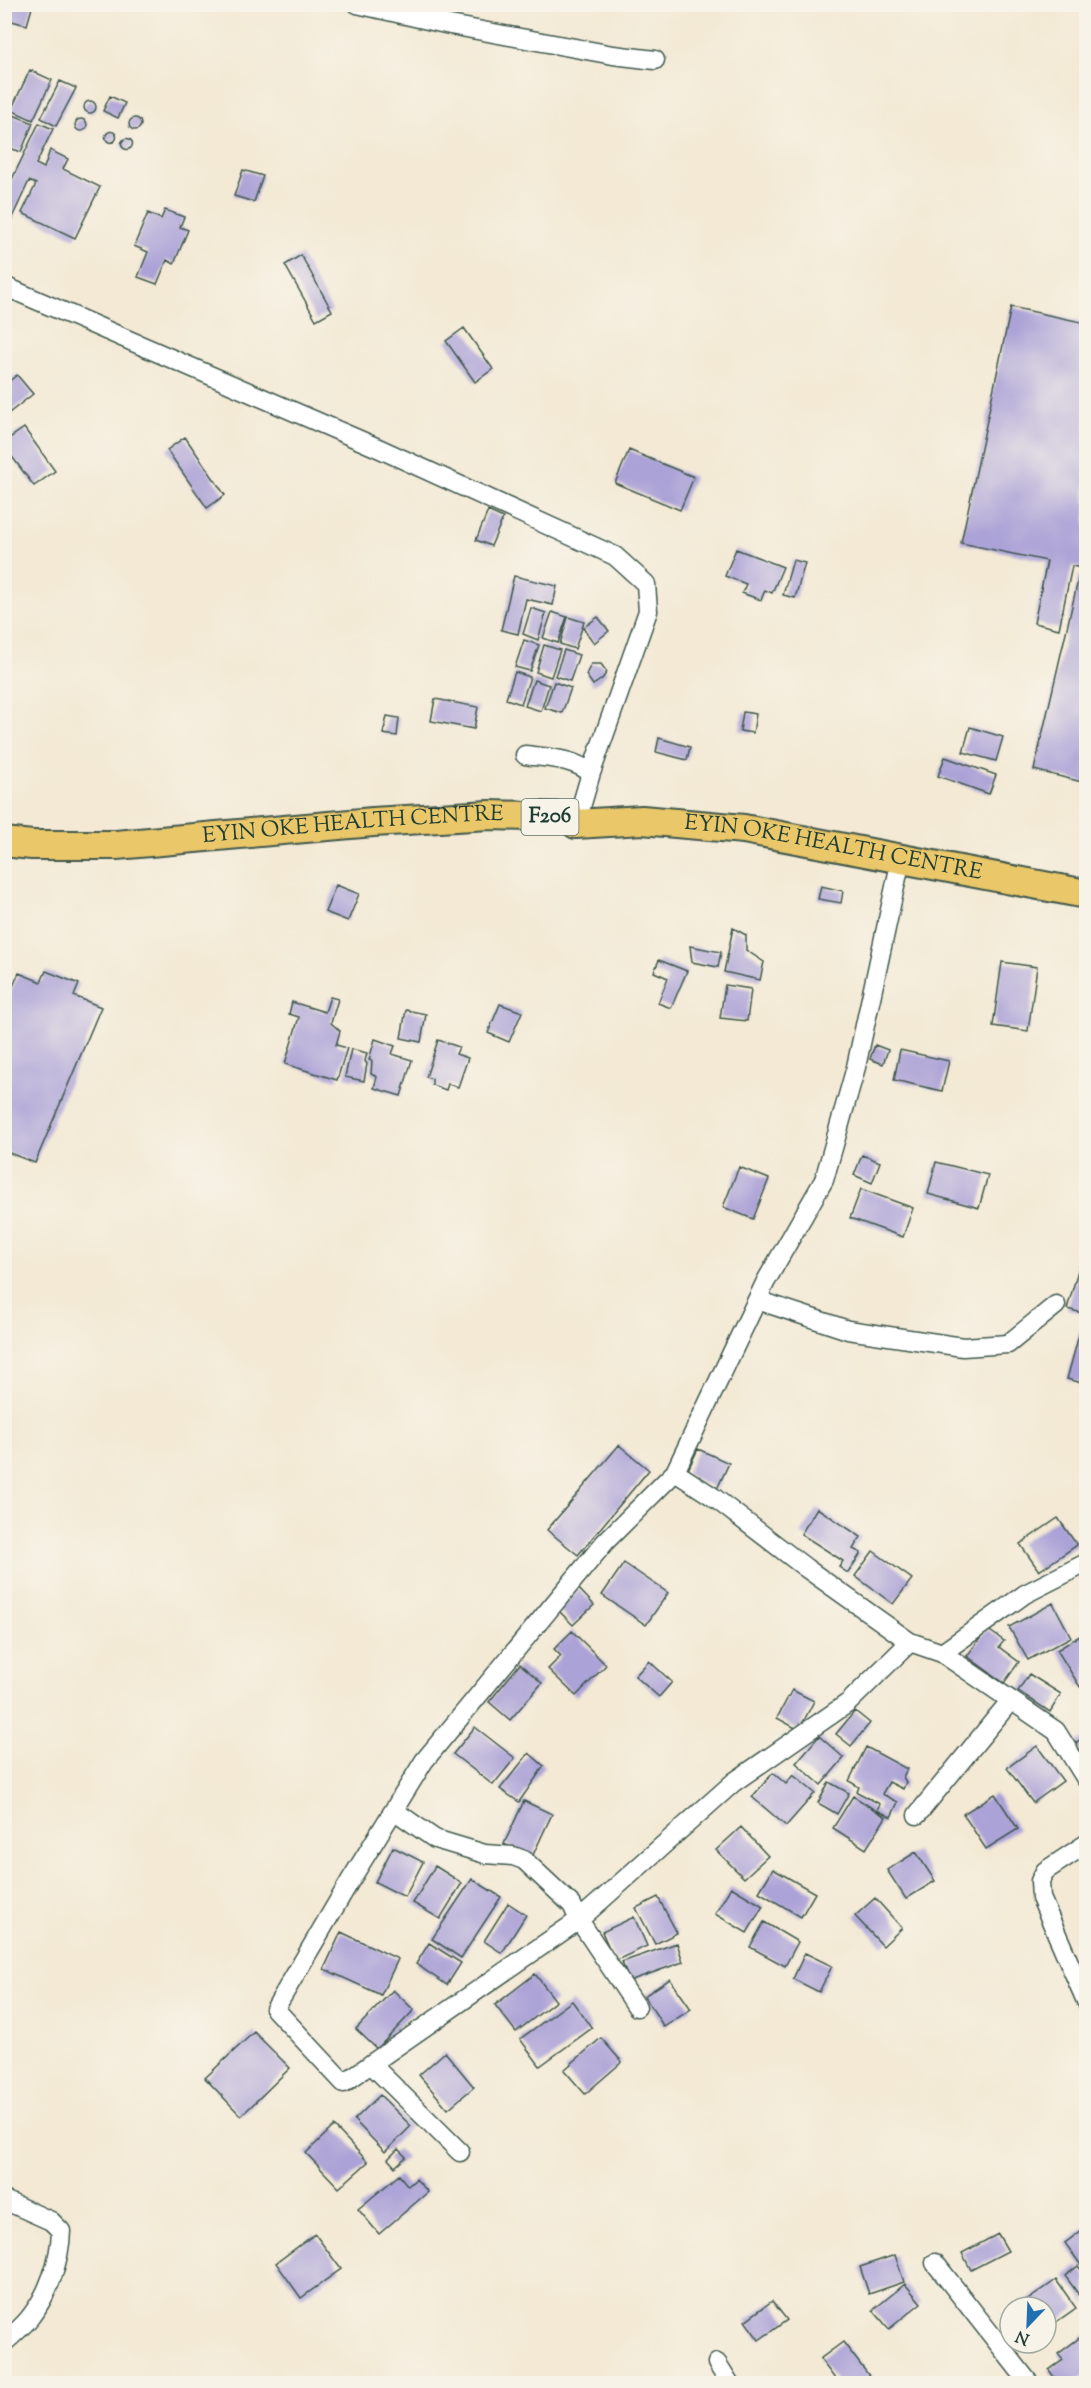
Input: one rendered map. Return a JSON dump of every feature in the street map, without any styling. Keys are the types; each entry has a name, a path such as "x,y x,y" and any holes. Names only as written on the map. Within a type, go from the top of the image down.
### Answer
{"main road":[{"name":"EYIN OKE HEALTH CENTRE","path":"4,842 32,845 116,845 373,822 489,815 569,817 576,824 642,820 744,830 1086,894"}],"street":[{"path":"357,4 613,55 655,60"},
{"path":"4,286 378,448 615,556 645,584 648,610 591,773 576,824"},
{"path":"525,755 582,765 591,773"},
{"path":"901,859 856,1067 824,1180 757,1300 675,1472 605,1542 424,1761 275,2009 344,2083 579,1920 734,1782 848,1703 910,1642"},
{"path":"757,1300 848,1330 963,1347 1008,1344 1056,1305"},
{"path":"675,1472 712,1496 806,1568 910,1642 942,1653 1056,1731 1086,1779"},
{"path":"942,1653 1025,1594 1083,1568"},
{"path":"917,1815 1011,1700"},
{"path":"395,1811 435,1839 485,1854 513,1856 524,1860 572,1905 579,1920 637,2007"},
{"path":"1086,1844 1044,1871 1040,1881 1041,1898 1086,2001"},
{"path":"371,2064 460,2152"},
{"path":"4,2200 51,2221 61,2231 60,2248 51,2279 32,2315 4,2343"},
{"path":"935,2263 1030,2384"},
{"path":"717,2363 730,2384"}],"building":[{"path":"4,4 33,4 27,25 4,19"},
{"path":"30,70 52,80 33,120 11,110"},
{"path":"60,81 76,88 56,126 41,118"},
{"path":"110,96 125,103 118,118 103,111"},
{"path":"92,101 95,102 95,112 88,113 85,112 84,105 85,102"},
{"path":"6,112 33,123 21,152 4,146"},
{"path":"137,118 141,124 137,130 133,130 129,122"},
{"path":"83,119 87,125 83,131 79,131 75,123"},
{"path":"39,123 53,129 36,164 44,168 50,150 68,159 63,169 100,187 75,238 22,213 36,184 29,181 11,220 4,217 4,196"},
{"path":"111,131 117,137 111,143 105,137"},
{"path":"127,138 133,144 127,150 121,144"},
{"path":"243,170 263,176 254,202 234,196"},
{"path":"165,210 184,217 180,227 188,230 174,264 167,260 157,284 138,277 148,252 134,246 148,213 161,219"},
{"path":"301,255 332,311 316,320 285,265"},
{"path":"1011,307 1086,323 1086,569 1072,566 1059,629 1034,623 1047,561 961,543"},
{"path":"464,328 493,369 475,382 446,341"},
{"path":"17,375 33,394 4,417 4,385"},
{"path":"24,428 55,471 34,486 4,446 4,442"},
{"path":"185,437 225,495 207,508 167,450"},
{"path":"629,450 694,477 680,510 615,483"},
{"path":"488,511 503,518 491,546 476,540"},
{"path":"736,549 783,567 772,593 765,590 761,600 742,593 746,584 725,576"},
{"path":"793,560 805,563 795,598 783,595"},
{"path":"514,576 557,586 553,605 526,599 518,634 501,630"},
{"path":"1079,576 1086,577 1086,783 1034,770"},
{"path":"531,608 546,613 538,640 523,634"},
{"path":"552,612 567,617 558,643 543,638"},
{"path":"568,617 584,622 575,649 560,644"},
{"path":"598,617 609,631 594,643 583,628"},
{"path":"524,640 539,645 530,671 515,667"},
{"path":"544,645 560,650 551,677 536,672"},
{"path":"564,650 579,655 570,681 555,676"},
{"path":"591,664 601,664 607,672 593,685 586,675"},
{"path":"515,672 530,677 521,704 506,699"},
{"path":"534,680 549,685 541,711 525,706"},
{"path":"554,682 571,688 562,713 545,708"},
{"path":"435,699 478,707 474,729 431,721"},
{"path":"743,712 756,714 753,733 740,731"},
{"path":"387,716 399,718 397,736 383,734"},
{"path":"970,727 1003,737 996,761 963,752"},
{"path":"659,738 690,747 687,760 656,752"},
{"path":"945,757 996,775 989,794 938,776"},
{"path":"336,885 359,894 348,921 325,912"},
{"path":"821,886 843,891 841,903 818,899"},
{"path":"733,928 746,935 746,950 764,962 760,980 724,972"},
{"path":"690,946 721,952 718,967 692,962"},
{"path":"659,960 687,971 671,1008 658,1003 668,978 654,972"},
{"path":"1002,962 1037,967 1028,1031 993,1026"},
{"path":"46,971 79,984 74,996 101,1007 35,1163 4,1151 4,1006 19,973 41,982"},
{"path":"725,985 751,989 747,1021 720,1018"},
{"path":"330,997 338,999 331,1023 340,1031 336,1045 347,1048 337,1080 285,1064 299,1017 289,1014 292,1002 325,1012"},
{"path":"500,1004 522,1012 509,1042 488,1033"},
{"path":"406,1010 426,1014 421,1042 401,1038"},
{"path":"375,1039 395,1046 392,1054 412,1060 401,1096 374,1088 377,1077 371,1074 372,1061 369,1060"},
{"path":"438,1040 459,1047 456,1054 468,1058 458,1087 448,1084 446,1090 432,1085 432,1079 426,1077"},
{"path":"875,1045 888,1050 883,1064 870,1059"},
{"path":"351,1049 367,1053 364,1081 345,1077"},
{"path":"900,1050 949,1061 942,1091 894,1080"},
{"path":"862,1155 880,1162 872,1183 854,1175"},
{"path":"936,1162 988,1175 979,1208 928,1194"},
{"path":"739,1167 769,1179 753,1219 723,1207"},
{"path":"861,1189 913,1208 903,1237 850,1218"},
{"path":"1079,1267 1086,1269 1086,1314 1067,1309"},
{"path":"1082,1324 1086,1326 1086,1384 1067,1379"},
{"path":"619,1445 649,1470 578,1555 547,1530"},
{"path":"698,1449 729,1463 717,1489 686,1474"},
{"path":"817,1508 861,1537 853,1549 861,1553 848,1573 839,1567 843,1561 801,1534"},
{"path":"1058,1518 1077,1545 1039,1571 1020,1544"},
{"path":"873,1551 912,1579 893,1604 855,1576"},
{"path":"624,1563 668,1593 646,1625 602,1595"},
{"path":"579,1589 594,1605 573,1625 558,1610"},
{"path":"1053,1603 1071,1637 1028,1660 1009,1627"},
{"path":"987,1629 1004,1641 999,1647 1019,1662 1004,1683 967,1656"},
{"path":"572,1631 606,1665 576,1696 548,1669 561,1656 554,1649"},
{"path":"1086,1632 1086,1683 1080,1687 1057,1650"},
{"path":"649,1661 672,1682 659,1697 635,1676"},
{"path":"520,1664 542,1683 510,1720 489,1702"},
{"path":"1029,1674 1061,1694 1050,1712 1018,1691"},
{"path":"792,1690 814,1701 799,1730 777,1718"},
{"path":"855,1711 870,1723 851,1746 836,1734"},
{"path":"475,1727 515,1758 493,1785 453,1754"},
{"path":"819,1736 844,1758 821,1785 796,1763"},
{"path":"1086,1737 1086,1766 1076,1742"},
{"path":"1037,1746 1063,1781 1033,1803 1007,1768"},
{"path":"866,1747 907,1769 903,1777 906,1782 903,1789 889,1782 882,1794 898,1802 891,1817 877,1810 880,1804 857,1792 859,1787 849,1781"},
{"path":"529,1753 544,1766 519,1802 500,1789"},
{"path":"773,1773 786,1784 793,1775 815,1793 786,1826 752,1797"},
{"path":"829,1782 849,1793 837,1814 818,1803"},
{"path":"995,1794 1018,1829 986,1849 963,1814"},
{"path":"853,1796 886,1817 866,1849 833,1828"},
{"path":"524,1801 552,1814 532,1857 504,1844"},
{"path":"741,1827 768,1856 744,1878 716,1850"},
{"path":"393,1847 423,1862 405,1897 375,1882"},
{"path":"916,1852 935,1881 906,1899 887,1870"},
{"path":"435,1866 462,1883 440,1919 413,1903"},
{"path":"773,1869 815,1893 801,1917 759,1892"},
{"path":"472,1879 501,1897 461,1958 432,1939"},
{"path":"731,1887 763,1906 747,1933 715,1914"},
{"path":"658,1897 677,1933 655,1944 636,1908"},
{"path":"875,1898 902,1928 883,1946 855,1916"},
{"path":"508,1903 526,1915 502,1953 484,1941"},
{"path":"634,1917 647,1946 615,1961 602,1932"},
{"path":"764,1922 798,1942 785,1966 750,1947"},
{"path":"341,1932 398,1959 381,1995 324,1969"},
{"path":"429,1943 461,1963 447,1985 416,1964"},
{"path":"677,1943 683,1962 629,1981 622,1962"},
{"path":"805,1953 832,1966 819,1992 793,1979"},
{"path":"535,1974 556,2001 516,2032 495,2005"},
{"path":"670,1979 691,2009 664,2027 644,1996"},
{"path":"393,1990 414,2010 377,2049 356,2029"},
{"path":"572,2001 592,2028 540,2066 520,2039"},
{"path":"254,2032 290,2068 241,2116 205,2078"},
{"path":"601,2038 622,2062 585,2094 564,2070"},
{"path":"445,2052 474,2087 448,2109 419,2075"},
{"path":"380,2095 411,2126 385,2152 354,2120"},
{"path":"334,2126 368,2162 339,2188 306,2153"},
{"path":"398,2149 406,2157 395,2167 388,2159"},
{"path":"399,2175 408,2186 416,2179 428,2192 379,2234 358,2209"},
{"path":"1086,2227 1086,2265 1083,2268 1065,2243"},
{"path":"315,2234 341,2269 301,2298 276,2263"},
{"path":"998,2234 1008,2251 971,2270 962,2253"},
{"path":"895,2255 904,2282 869,2294 860,2267"},
{"path":"1078,2266 1086,2276 1086,2304 1065,2276"},
{"path":"1056,2280 1076,2308 1058,2321 1058,2295 1035,2295"},
{"path":"905,2284 921,2303 889,2329 873,2310"},
{"path":"772,2301 787,2320 759,2340 745,2321"},
{"path":"1086,2333 1086,2374 1073,2384 1059,2384 1049,2370 1063,2360 1058,2354"},
{"path":"843,2342 870,2377 862,2384 839,2384 820,2359"}]}
